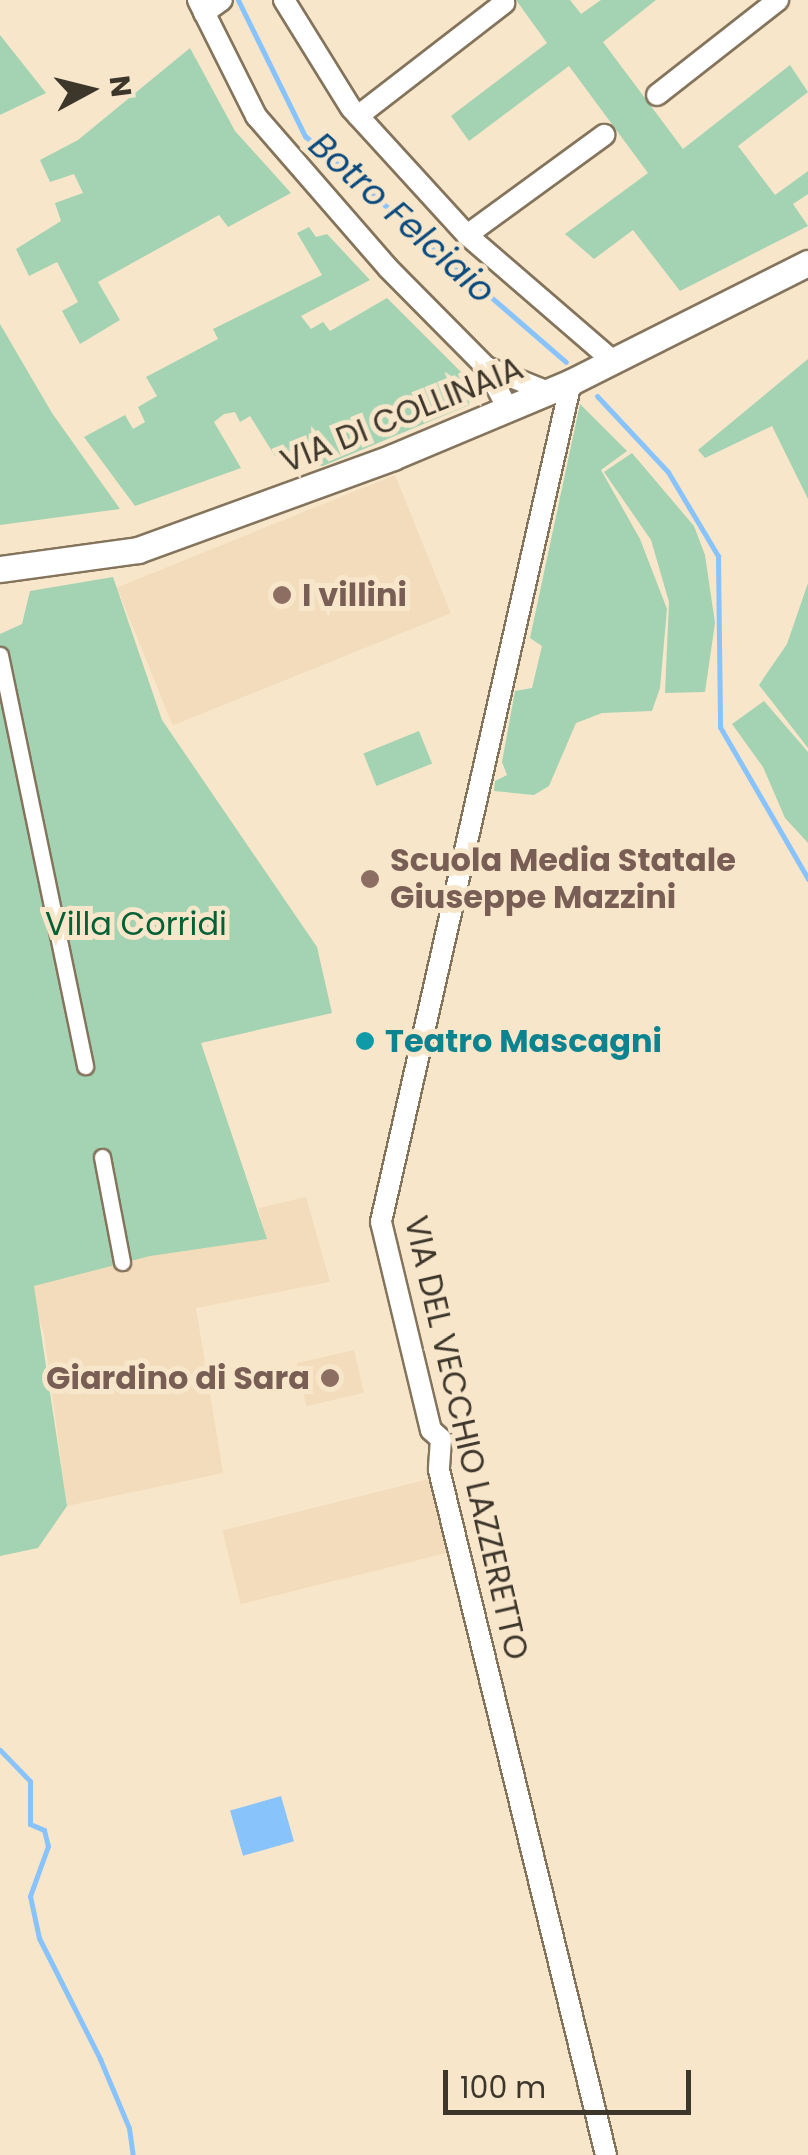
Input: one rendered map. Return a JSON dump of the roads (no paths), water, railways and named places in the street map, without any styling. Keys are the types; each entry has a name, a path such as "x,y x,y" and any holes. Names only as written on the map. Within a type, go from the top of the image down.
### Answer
{"street":[{"path":"222,0 201,7 256,116 388,268 486,367 508,409"},
{"path":"284,0 358,116 467,235 613,360"},
{"path":"657,96 778,0"},
{"path":"358,116 504,3"},
{"path":"467,235 604,135"},
{"name":"VIA DI COLLINAIA","path":"0,569 138,550 508,409 808,262"},
{"path":"486,367 559,387"},
{"name":"VIA DEL VECCHIO LAZZERETTO","path":"559,387 381,1222 431,1430 441,1440 439,1470 606,2155"},
{"path":"0,655 85,1066"},
{"path":"102,1157 122,1262"}],"water":[{"path":"281,1796 294,1841 243,1856 230,1811"}],"waterway":[{"name":"Botro Felciaio","path":"238,0 305,136 566,362"},
{"name":"Botro Felciaio","path":"597,396 668,472 718,556 720,727 808,879"},
{"path":"0,1750 30,1781 30,1824 44,1830 48,1846 30,1896 39,1938 100,2059 129,2128 133,2155"}],"place":[{"name":"I villini","path":"282,595"},
{"name":"Scuola Media Statale Giuseppe Mazzini","path":"370,879"},
{"name":"Teatro Mascagni","path":"365,1041"},
{"name":"Giardino di Sara","path":"330,1378"}],"park label":[{"name":"Villa Corridi","path":"136,924"}]}
